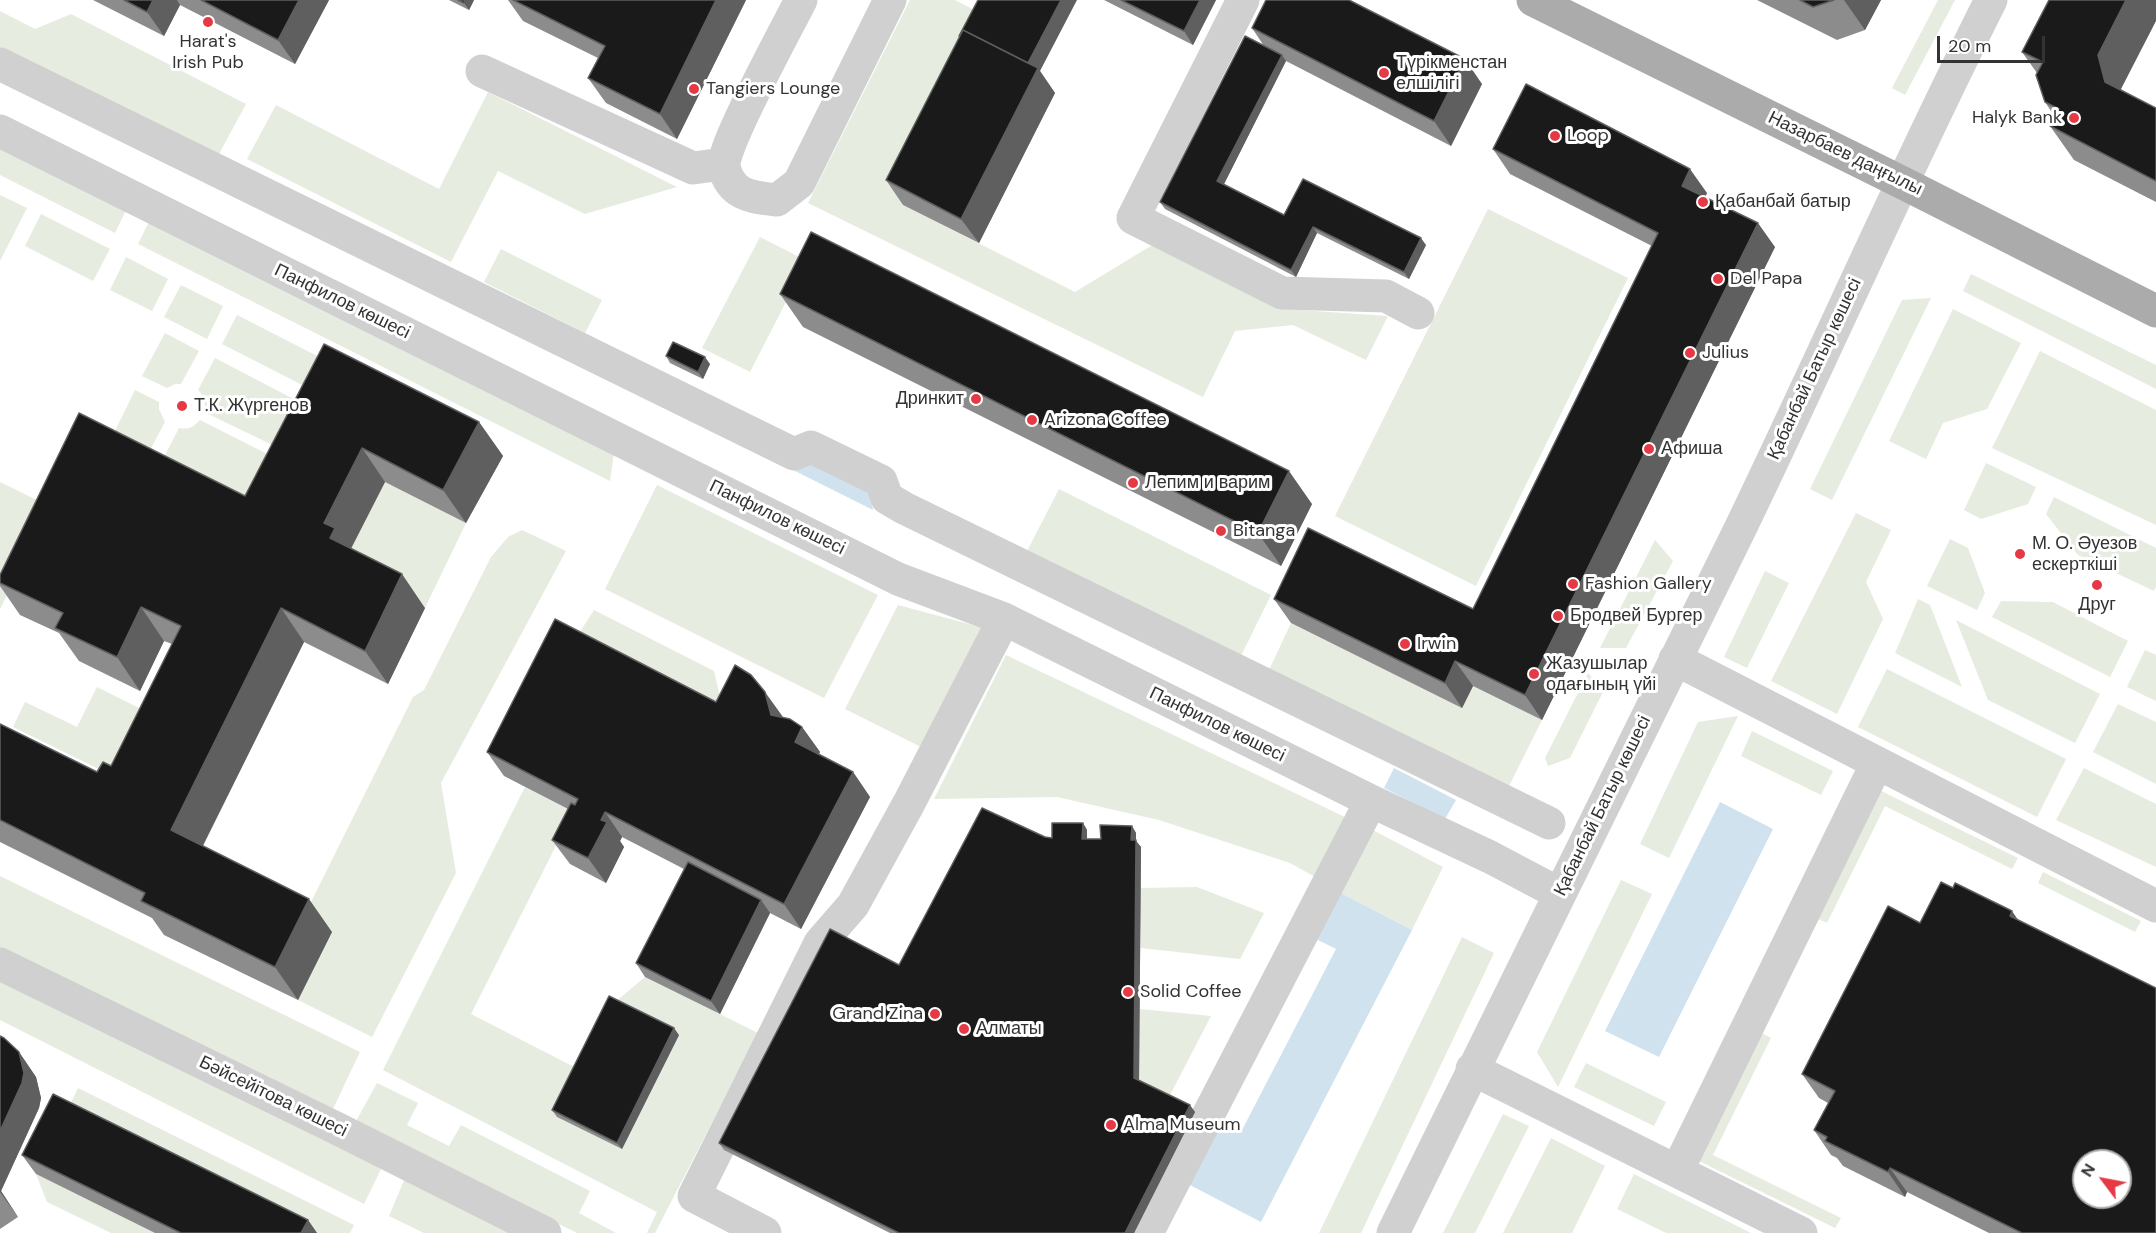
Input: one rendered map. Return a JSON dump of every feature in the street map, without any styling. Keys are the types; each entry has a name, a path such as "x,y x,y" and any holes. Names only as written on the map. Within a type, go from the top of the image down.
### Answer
{"main road":[{"name":"Назарбаев даңғылы","path":"1533,0 2156,311"}],"street":[{"path":"801,0 731,139 723,164 730,182 746,196 777,200 799,183 890,0"},
{"path":"1243,0 1133,218 1282,293 1386,296 1418,313"},
{"path":"1901,182 1991,0"},
{"path":"0,64 794,454 811,447 881,481 887,498 904,508 1549,823"},
{"path":"482,71 693,168 723,164"},
{"name":"Панфилов көшесі","path":"0,132 898,579 1004,619 1371,801 1490,856 1560,894"},
{"name":"Қабанбай Батыр көшесі","path":"1393,1233 1739,529 1828,343 1901,182"},
{"path":"765,1233 694,1196 820,943 853,905 909,803 1004,619"},
{"path":"1675,659 2156,906"},
{"path":"1677,1171 1877,763"},
{"path":"1147,1233 1371,801"},
{"name":"Бәйсейітова көшесі","path":"0,964 545,1233"},
{"path":"1472,1069 1801,1233"}],"shaded area":[{"path":"910,0 955,0 986,16 903,205 1075,292 1154,244 1284,309 1388,316 1366,360 1293,325 1235,331 1203,397 808,203"},
{"path":"1938,0 1955,0 1905,95 1892,88"},
{"path":"0,11 35,29 71,14 246,104 219,154 0,48"},
{"path":"488,92 677,187 585,214 498,171 451,262 247,159 276,105 439,189"},
{"path":"0,146 127,208 115,233 0,175"},
{"path":"0,195 27,208 0,261"},
{"path":"1488,209 1628,278 1476,586 1335,516"},
{"path":"41,214 110,249 93,281 25,246"},
{"path":"149,222 614,452 610,481 138,244"},
{"path":"760,237 807,261 750,372 702,348"},
{"path":"501,249 602,300 585,333 484,282"},
{"path":"126,257 168,279 152,311 110,290"},
{"path":"1971,274 2156,365 2156,389 1963,291"},
{"path":"181,285 223,306 207,339 164,317"},
{"path":"1931,298 1832,500 1810,489 1902,300"},
{"path":"1953,309 2021,343 1987,409 1943,423 1926,459 1889,441"},
{"path":"237,315 331,363 316,392 222,344"},
{"path":"165,333 199,351 181,384 167,388 142,376"},
{"path":"2040,351 2156,410 2156,525 1992,448"},
{"path":"215,358 309,407 287,452 204,412 204,400 198,390"},
{"path":"135,390 159,402 159,409 165,422 148,454 113,435"},
{"path":"200,420 283,462 259,508 162,461 179,428 186,429"},
{"path":"1986,463 2036,487 2028,504 1981,519 1964,510"},
{"path":"0,482 51,507 0,609"},
{"path":"385,482 466,523 425,608 353,571 347,556"},
{"path":"657,485 878,595 824,698 605,589"},
{"path":"1059,489 1271,595 1240,658 1025,555"},
{"path":"2054,497 2156,548 2156,587 2154,591 2078,555 2046,514"},
{"path":"1856,513 1891,530 1866,582 1883,619 1837,714 1771,681"},
{"path":"522,530 566,551 441,783 456,873 372,1037 298,1000 332,933 303,918 413,697 424,690 491,557 508,537"},
{"path":"1950,539 1968,548 1985,593 1977,610 1927,586"},
{"path":"1655,540 1673,561 1626,648 1600,648"},
{"path":"1765,571 1789,583 1747,668 1724,657"},
{"path":"1918,599 1930,605 1962,687 1895,653"},
{"path":"2001,601 2053,602 2128,641 2110,677 1992,617"},
{"path":"898,605 984,628 923,748 845,709"},
{"path":"594,610 714,671 726,723 572,644"},
{"path":"1956,620 2100,694 2075,743 1988,700"},
{"path":"1291,623 1462,707 1473,686 1542,720 1506,792 1268,672"},
{"path":"2145,650 2156,655 2156,701 2127,687"},
{"path":"1006,655 1345,817 1315,877 1290,863 1159,820 1057,797 934,799"},
{"path":"1887,669 2066,759 2037,817 1858,727"},
{"path":"1588,673 1604,690 1570,758 1548,766 1545,758"},
{"path":"97,687 145,711 113,776 13,727 25,702 77,727"},
{"path":"2118,704 2156,722 2156,784 2093,752"},
{"path":"1738,716 1669,858 1640,844 1698,722"},
{"path":"1752,731 1833,771 1821,795 1741,756"},
{"path":"2084,768 2156,804 2156,867 2056,820"},
{"path":"525,787 573,812 471,1014 580,1070 557,1117 622,1149 614,1003 645,977 758,1033 655,1233 647,1233 657,1212 383,1070"},
{"path":"1877,789 2018,858 2012,869 1885,806 1827,923 1814,917"},
{"path":"1369,828 1443,867 1412,930 1339,892"},
{"path":"2043,872 2141,921 2135,932 2038,883"},
{"path":"0,876 360,1052 332,1111 0,948"},
{"path":"1621,880 1652,894 1558,1087 1537,1052"},
{"path":"1197,887 1264,913 1240,959 1141,948 1140,888"},
{"path":"1462,937 1494,953 1361,1233 1319,1233"},
{"path":"0,975 384,1163 364,1204 0,1020"},
{"path":"1140,1009 1211,1016 1168,1099 1139,1085"},
{"path":"1758,1031 1771,1038 1713,1155 1841,1218 1835,1228 1695,1159"},
{"path":"1586,1063 1666,1102 1654,1126 1574,1087"},
{"path":"377,1083 418,1103 407,1125 449,1146 461,1125 590,1191 579,1213 616,1233 577,1233 355,1123"},
{"path":"78,1088 354,1225 350,1233 308,1233 66,1113"},
{"path":"1503,1114 1529,1126 1475,1233 1443,1233"},
{"path":"1551,1138 1605,1166 1572,1233 1503,1233"},
{"path":"36,1174 155,1233 111,1233 47,1202"},
{"path":"1634,1174 1751,1233 1666,1233 1617,1209"},
{"path":"405,1178 515,1233 424,1233 389,1216"}],"water":[{"path":"811,456 869,485 873,510 791,469"},
{"path":"1394,768 1456,800 1445,819 1384,788"},
{"path":"1720,802 1773,829 1659,1057 1605,1031"},
{"path":"1339,892 1412,930 1261,1222 1188,1184 1220,1120 1242,1130 1336,949 1314,938"}],"building":[{"path":"124,0 153,0 147,12"},
{"path":"201,0 299,0 278,40"},
{"path":"513,0 716,0 660,114 588,78 605,46"},
{"path":"978,0 1061,0 1028,63 963,30 959,36"},
{"path":"1121,0 1200,0 1184,31"},
{"name":"Түрікменстан елшілігі","path":"1266,0 1349,0 1465,59 1434,121 1252,28"},
{"path":"1800,0 1834,0 1813,7"},
{"path":"2049,0 2126,0 2098,55 2105,82 2156,108 2156,181 2050,126 2059,109 2045,102 2036,75 2043,62 2022,52"},
{"path":"963,30 1038,68 961,219 886,180"},
{"path":"1245,36 1282,55 1217,181 1284,215 1303,179 1421,238 1404,272 1313,227 1291,270 1160,202"},
{"path":"1526,84 1690,169 1682,186 1758,223 1525,695 1455,661 1445,683 1274,599 1308,528 1473,609 1658,233 1493,149"},
{"path":"811,232 1289,471 1258,533 780,294"},
{"path":"673,342 705,357 698,372 666,356"},
{"path":"324,344 479,422 443,490 362,448 324,523 335,528 330,538 402,574 365,651 281,608 171,830 309,899 275,967 141,901 145,893 0,820 0,724 97,772 103,762 111,766 181,626 141,607 117,657 55,628 63,613 0,583 0,575 79,413 245,496"},
{"path":"555,619 716,702 735,665 751,675 765,692 771,715 790,719 802,727 795,742 853,772 784,904 605,812 601,820 607,822 588,858 552,840 571,803 575,805 578,799 487,752"},
{"name":"Алматы","path":"982,808 1045,837 1052,838 1052,823 1083,823 1082,839 1101,839 1100,825 1132,826 1131,840 1136,840 1134,1078 1190,1105 1125,1233 899,1233 719,1143 830,929 899,965"},
{"path":"688,862 761,900 711,1001 636,963"},
{"path":"1941,882 1953,888 1955,883 2012,911 2010,916 2156,988 2156,1233 2022,1233 1890,1168 1888,1172 1825,1141 1827,1137 1814,1130 1835,1091 1802,1074 1888,906 1920,923"},
{"path":"609,996 674,1028 617,1143 552,1110"},
{"path":"0,1036 19,1052 24,1073 22,1083 0,1131"},
{"path":"53,1094 308,1220 301,1233 181,1233 22,1155"}],"place":[{"name":"Harat's Irish Pub","path":"208,22"},
{"name":"Түрікменстан елшілігі","path":"1384,73"},
{"name":"Tangiers Lounge","path":"694,89"},
{"name":"Halyk Bank","path":"2074,118"},
{"name":"Loop","path":"1555,136"},
{"name":"Қабанбай батыр","path":"1703,202"},
{"name":"Del Papa","path":"1718,279"},
{"name":"Julius","path":"1690,353"},
{"name":"Дринкит","path":"976,399"},
{"name":"Т.К. Жүргенов","path":"182,406"},
{"name":"Arizona Coffee","path":"1032,420"},
{"name":"Афиша","path":"1649,449"},
{"name":"Лепим и варим","path":"1133,483"},
{"name":"Bitanga","path":"1221,531"},
{"name":"М. О. Әуезов ескерткіші","path":"2020,554"},
{"name":"Fashion Gallery","path":"1573,584"},
{"name":"Друг","path":"2097,585"},
{"name":"Бродвей Бургер","path":"1558,616"},
{"name":"Irwin","path":"1405,644"},
{"name":"Жазушылар одағының үйі","path":"1534,674"},
{"name":"Solid Coffee","path":"1128,992"},
{"name":"Grand Zina","path":"935,1014"},
{"name":"Алматы","path":"964,1029"},
{"name":"Alma Museum","path":"1111,1125"}]}
